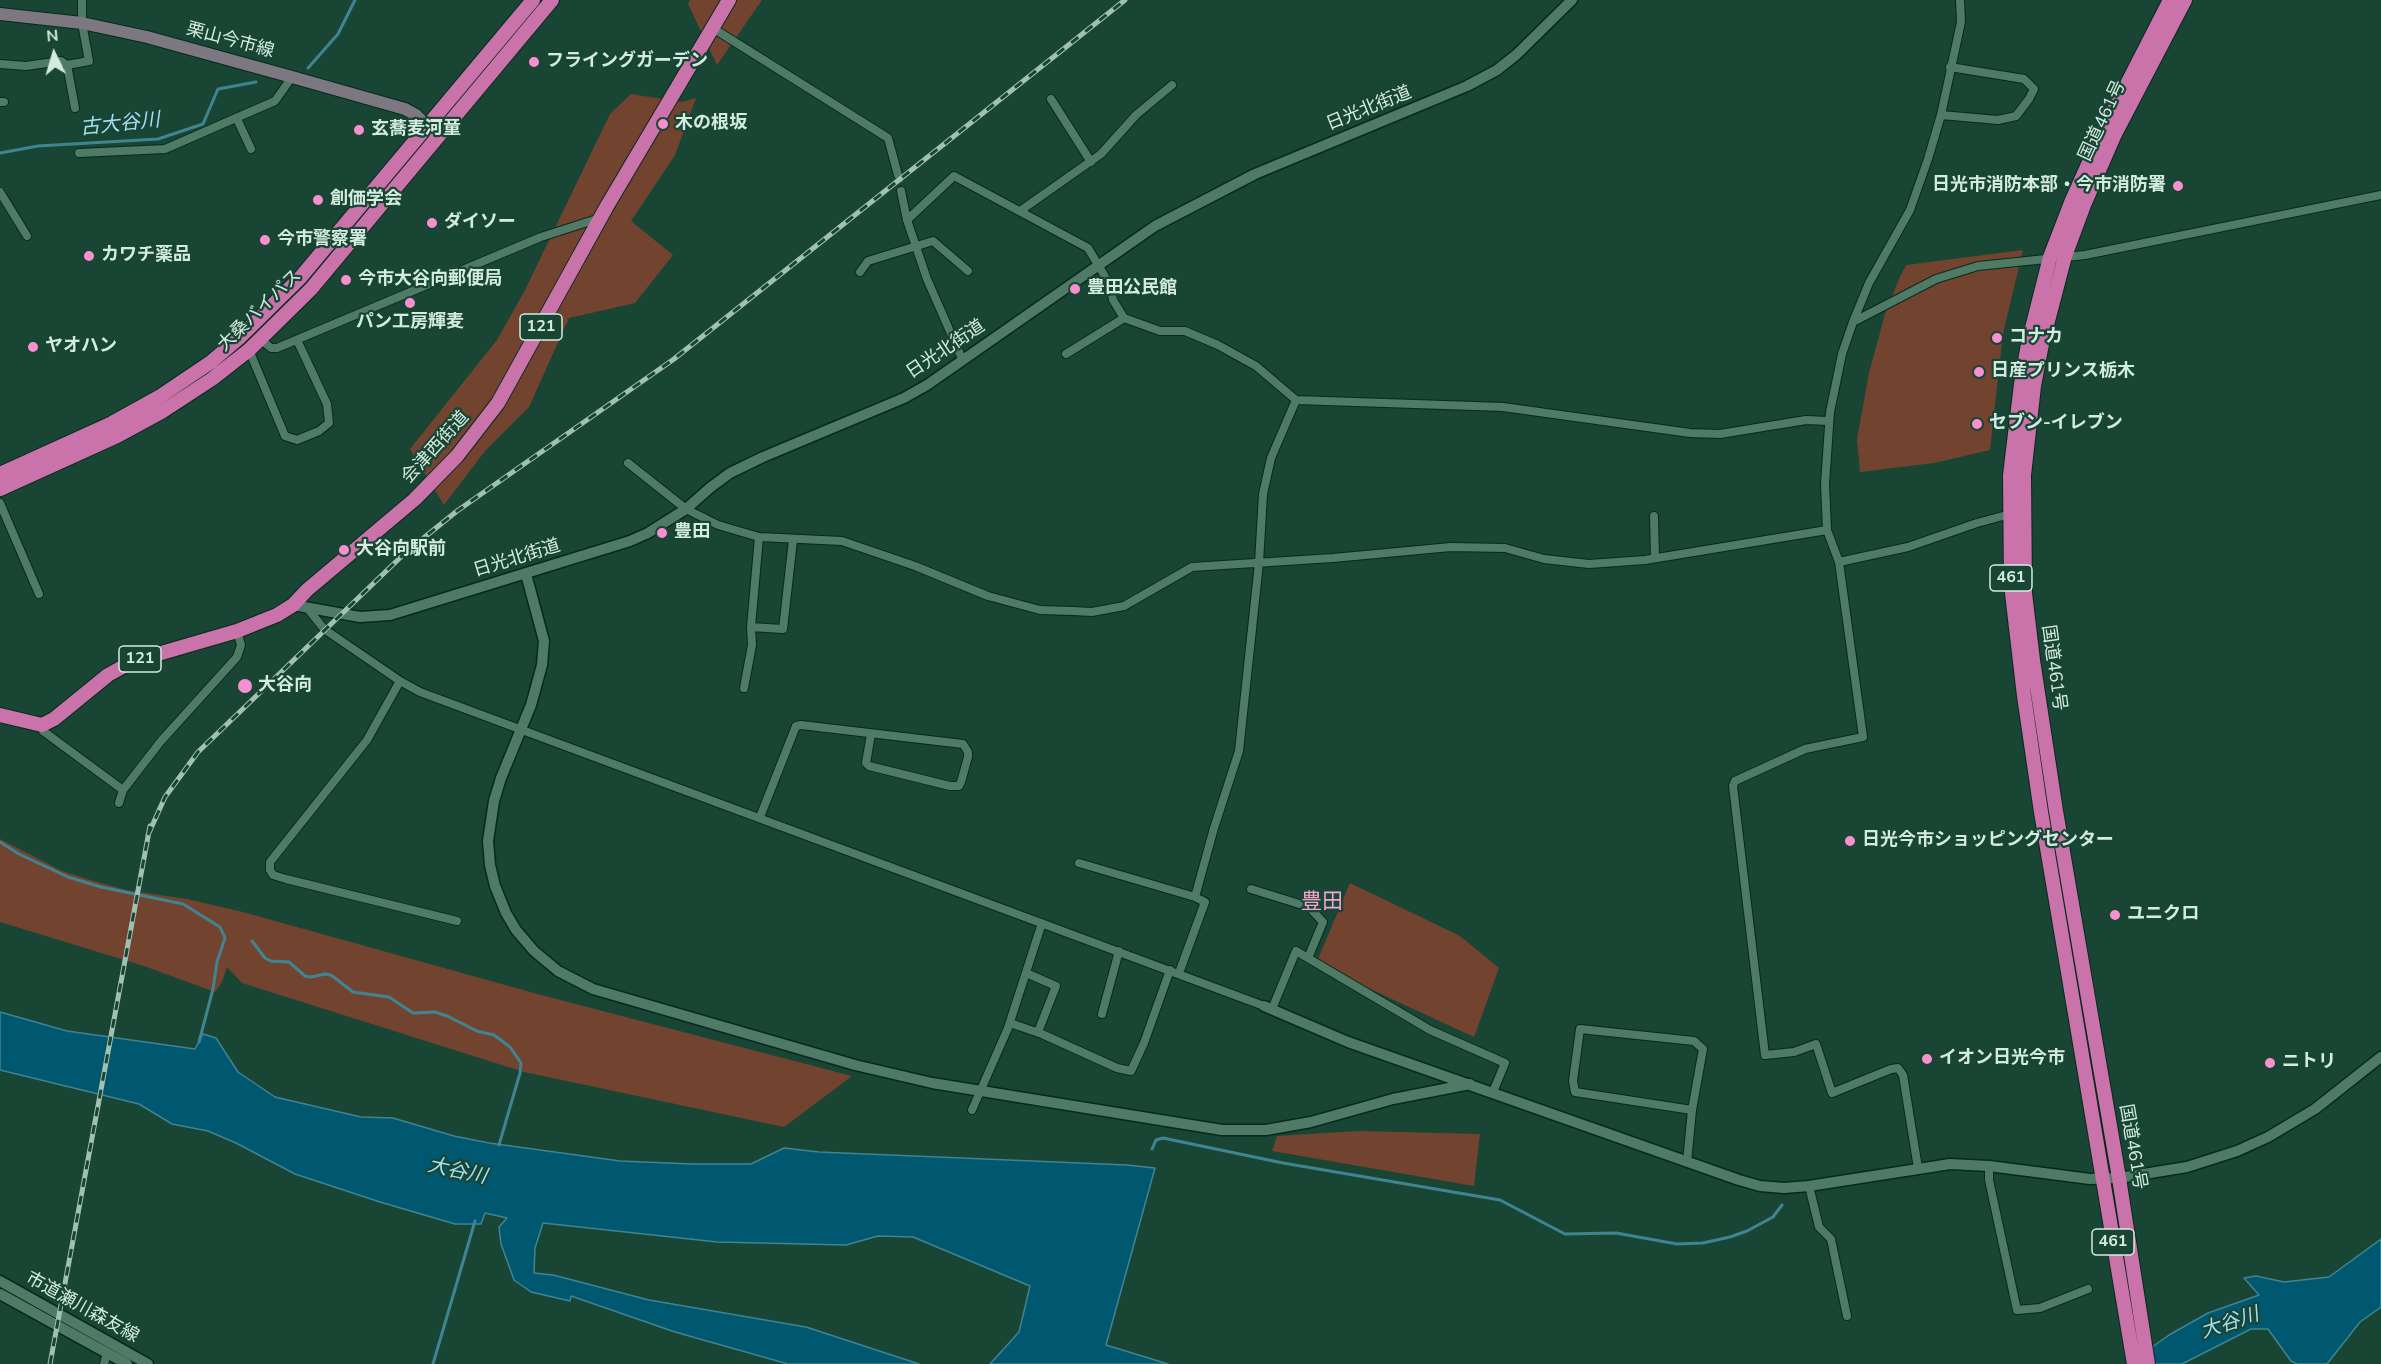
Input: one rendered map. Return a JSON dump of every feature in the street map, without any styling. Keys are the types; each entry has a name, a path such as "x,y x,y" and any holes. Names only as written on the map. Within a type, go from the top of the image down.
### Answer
{"highway":[{"name":"大桑バイパス","path":"0,474 112,423 159,397 211,362 240,338 282,296 533,0"},
{"name":"大桑バイパス","path":"0,489 117,436 164,411 212,379 249,350 294,307 552,0"},
{"name":"会津西街道","path":"42,725 54,719 108,675 126,665 237,631 277,615 293,605 307,590 415,499 458,456 508,387 601,218 711,27 729,0"},
{"name":"国道461号","path":"2134,1364 2041,812 2020,667 2011,585 2010,475 2021,384 2050,257 2098,141 2169,0"},
{"name":"国道461号","path":"2148,1364 2033,660 2025,593 2024,475 2034,386 2065,256 2115,134 2185,0"},
{"path":"282,296 294,307"},
{"path":"0,715 42,725"}],"main road":[{"name":"栗山今市線","path":"0,14 82,23 147,37 292,77 405,109 426,125 438,138"}],"street":[{"path":"0,64 26,66 61,61 67,65 89,61 82,23 82,0"},
{"name":"日光北街道","path":"293,605 360,617 390,615 630,541 663,525 730,473 904,398 963,361 1155,226 1246,178 1467,86 1497,70 1516,55 1572,0"},
{"path":"1918,1168 1905,1082 1898,1068 1832,1093 1816,1044 1794,1052 1766,1056 1733,786 1735,781 1805,749 1863,737 1839,562 1827,530 1825,484 1829,421 1842,354 1853,322 1869,283 1910,210 1941,115 1961,22 1960,0"},
{"path":"711,27 888,138 898,175"},
{"path":"67,65 75,108"},
{"path":"1941,115 1998,120 2016,116 2034,89 2024,79 1950,67"},
{"path":"79,153 165,149 275,101 292,77"},
{"path":"1020,210 1101,154 1137,115 1172,85"},
{"path":"1051,99 1090,162"},
{"path":"237,118 251,149"},
{"path":"907,220 954,176 1088,248 1110,285 1113,300 1124,318 1160,331 1185,331 1218,345 1256,366 1296,400 1503,407 1690,433 1720,434 1806,420 1829,421"},
{"path":"901,191 907,220 927,279 963,361"},
{"path":"0,192 27,236"},
{"path":"1853,322 1936,279 1978,266 2106,251 2381,195"},
{"path":"260,339 271,348 277,348 541,237 601,218"},
{"path":"860,272 868,261 933,242 968,271"},
{"path":"1066,354 1124,318"},
{"path":"249,350 285,436 297,440 319,431 329,423 327,404 297,340"},
{"path":"1195,897 1239,751 1266,476 1296,400"},
{"path":"628,463 686,509 718,525 759,537 842,541 915,566 988,596 1040,610 1092,612 1124,606 1192,567 1451,547 1505,548 1544,559 1589,564 1655,558 1827,530"},
{"path":"0,503 39,594"},
{"path":"1839,562 1908,547 1977,523 2024,511"},
{"path":"1654,516 1655,558"},
{"path":"744,688 752,645 751,627 759,537"},
{"path":"751,627 783,628 793,540"},
{"path":"526,574 544,641 537,687 501,778 494,801 488,841 495,886 516,930 534,951 558,971 592,989 855,1065 932,1083 1153,1120 1243,1131 1266,1130 1311,1122 1393,1099 1470,1084"},
{"path":"308,609 324,629 420,692 1175,971 1268,1007 1348,1042 1760,1186 1809,1186 1950,1164 1989,1166 2078,1179 2119,1178 2187,1167 2253,1145 2315,1109 2381,1057"},
{"path":"118,803 123,790 161,741 237,657 241,645 237,631"},
{"path":"400,681 367,740 270,862 270,870 273,875 286,879 457,921"},
{"path":"42,725 43,731 123,790"},
{"path":"760,818 796,726 801,725 963,744 968,756 959,786 950,786 869,766 866,763 871,734"},
{"path":"1010,1023 1038,1032 1117,1068 1131,1071 1144,1043 1204,902 1195,897 1079,863"},
{"path":"1251,889 1309,906 1323,922 1308,958"},
{"path":"972,1110 1010,1023 1042,923"},
{"path":"1102,1014 1119,951"},
{"path":"1268,1007 1296,951 1430,1030 1505,1063 1493,1092"},
{"path":"1026,973 1056,986 1038,1032"},
{"path":"1687,1162 1692,1110 1703,1049 1694,1041 1580,1029 1573,1081 1575,1092 1692,1110"},
{"path":"1989,1166 1989,1179 2017,1310 2040,1308 2088,1288"},
{"path":"1809,1186 1821,1232 1831,1239 1847,1316"},
{"name":"市道瀬川森友線","path":"0,1281 148,1364"},
{"name":"市道瀬川森友線","path":"0,1294 106,1359 127,1364"}],"shaded area":[{"path":"690,0 762,0 717,65 688,4"},
{"path":"631,94 681,102 696,98 675,155 631,221 673,255 635,303 569,318 529,407 485,451 444,505 410,449 497,340 525,290 610,114"},
{"path":"2023,250 2003,333 1990,450 1934,463 1860,472 1857,439 1869,373 1885,314 1906,265"},
{"path":"0,839 62,871 97,882 126,890 187,899 243,912 541,995 852,1076 784,1127 524,1072 242,983 227,967 222,982 215,992 144,966 0,922"},
{"path":"1350,883 1460,936 1499,968 1474,1037 1316,964"},
{"path":"1359,1131 1480,1134 1474,1186 1272,1151 1277,1136"}],"water":[{"name":"大谷川","path":"0,1012 67,1031 195,1049 203,1034 216,1038 238,1072 275,1097 361,1117 393,1118 454,1136 489,1143 620,1161 751,1164 784,1148 819,1152 1155,1168 1106,1345 1168,1364 990,1364 1019,1332 1030,1286 913,1237 878,1236 846,1245 717,1242 543,1223 535,1248 534,1273 553,1275 649,1300 806,1327 919,1364 788,1364 675,1332 571,1296 570,1301 531,1292 514,1280 501,1244 499,1227 507,1218 485,1213 481,1224 455,1224 295,1174 208,1131 172,1124 139,1104 0,1070"},
{"name":"大谷川","path":"2381,1239 2381,1307 2360,1322 2327,1364 2297,1364 2291,1361 2268,1329 2251,1329 2182,1364 2128,1364 2169,1335 2208,1313 2259,1295 2244,1278 2256,1276 2284,1282 2329,1277"}],"waterway":[{"name":"古大谷川","path":"308,68 338,34 355,0"},
{"name":"古大谷川","path":"0,153 38,146 158,139 203,124 218,89 256,82"},
{"path":"0,842 19,854 68,877 101,887 183,904 220,927 225,938 217,962 213,989 199,1042"},
{"path":"252,941 265,958 271,961 289,962 305,976 331,975 353,992 389,997 413,1013 435,1012 447,1016 477,1031 494,1035 510,1047 521,1063 520,1073 499,1145"},
{"path":"1152,1149 1156,1140 1163,1138 1283,1163 1500,1200 1565,1234 1616,1233 1677,1244 1703,1243 1747,1231 1773,1217 1782,1205"},
{"path":"433,1364 475,1221"}],"tunnel":[{"path":"898,175 901,191"}],"railway":[{"path":"148,835 165,797 198,752 405,553 457,511 674,359 1125,0"},
{"path":"50,1364 150,826"}],"place":[{"name":"フライングガーデン","path":"534,62"},
{"name":"木の根坂","path":"663,124"},
{"name":"玄蕎麦河童","path":"359,130"},
{"name":"日光市消防本部・今市消防署","path":"2178,186"},
{"name":"創価学会","path":"318,200"},
{"name":"ダイソー","path":"432,223"},
{"name":"今市警察署","path":"265,240"},
{"name":"カワチ薬品","path":"89,256"},
{"name":"今市大谷向郵便局","path":"346,280"},
{"name":"豊田公民館","path":"1075,289"},
{"name":"パン工房輝麦","path":"410,303"},
{"name":"コナカ","path":"1997,338"},
{"name":"ヤオハン","path":"33,347"},
{"name":"日産プリンス栃木","path":"1979,372"},
{"name":"セブン-イレブン","path":"1977,424"},
{"name":"豊田","path":"662,533"},
{"name":"大谷向駅前","path":"344,550"},
{"name":"大谷向","path":"245,686"},
{"name":"日光今市ショッピングセンター","path":"1850,841"},
{"name":"ユニクロ","path":"2115,915"},
{"name":"イオン日光今市","path":"1927,1059"},
{"name":"ニトリ","path":"2270,1063"}],"district":[{"name":"豊田","path":"1322,903"}]}
